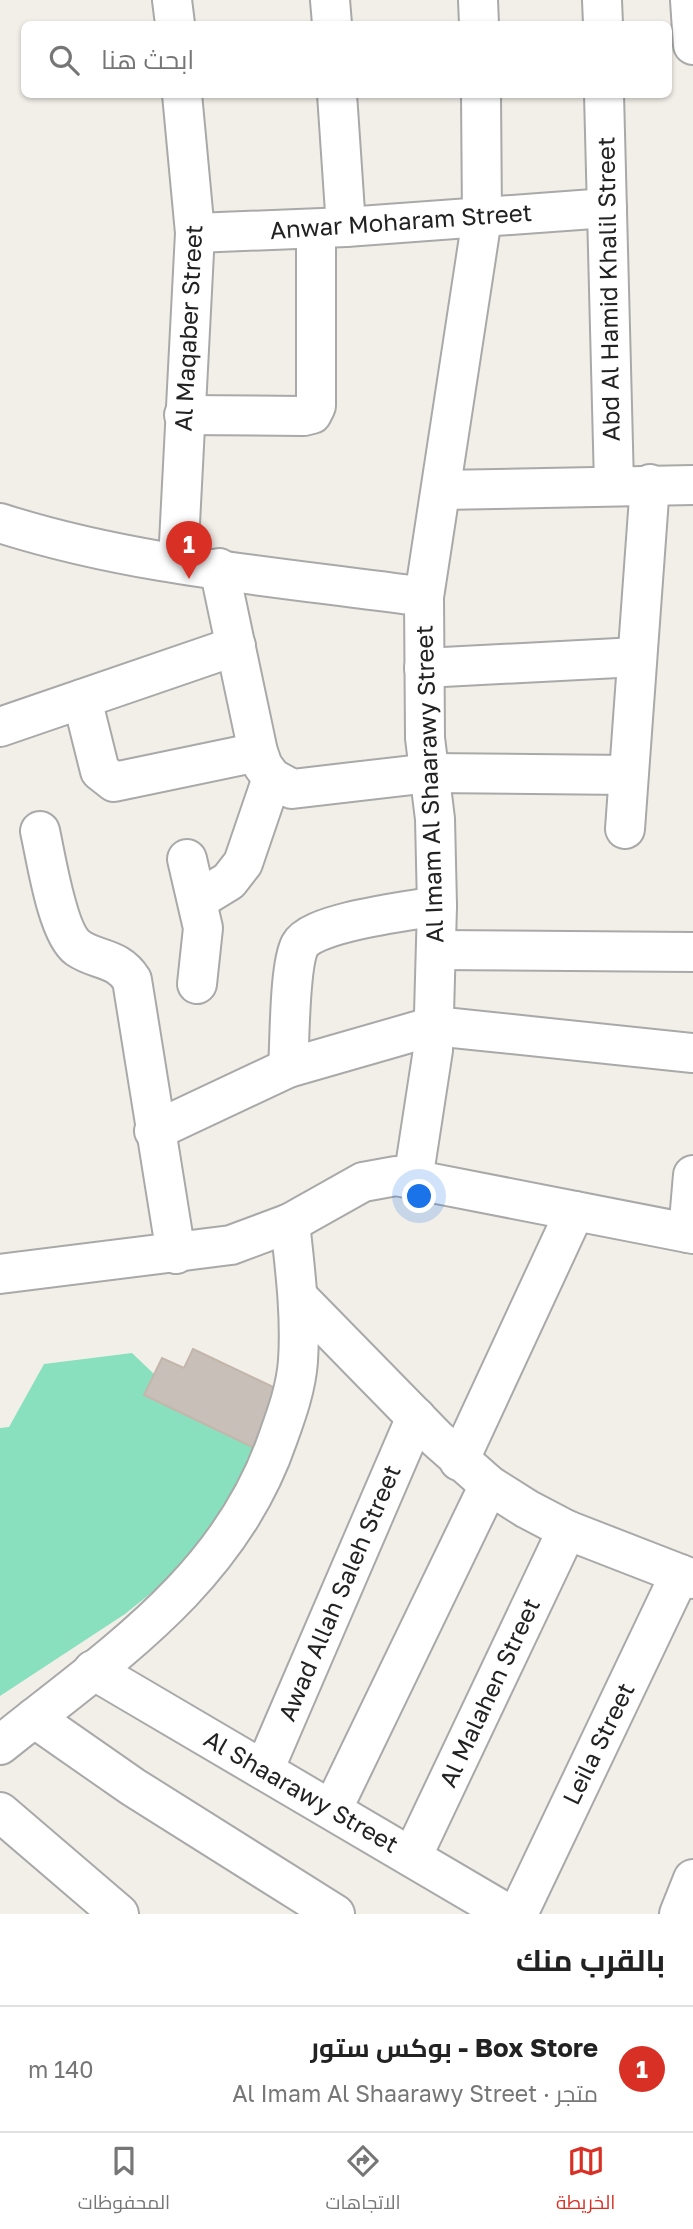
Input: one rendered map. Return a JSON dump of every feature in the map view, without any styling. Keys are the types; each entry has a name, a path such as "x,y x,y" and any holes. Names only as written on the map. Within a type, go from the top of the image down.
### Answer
{"street":[{"path":"172,0 174,21"},
{"path":"330,0 332,21"},
{"path":"478,0 479,21"},
{"path":"602,0 603,21"},
{"path":"690,0 693,45"},
{"name":"Al Maqaber Street","path":"178,562 195,233 182,98"},
{"path":"184,415 304,416 312,414 316,406 331,228 337,98"},
{"name":"Al Imam Al Shaarawy Street","path":"413,1180 434,1026 437,906 430,773 425,738 424,597 482,218 481,98"},
{"name":"Abd Al Hamid Khalil Street","path":"604,98 607,208 632,484 637,657 625,829"},
{"name":"Anwar Moharam Street","path":"195,233 331,228 607,208"},
{"path":"441,490 632,484 693,485"},
{"name":"Al Imam Al Shaarawy Street","path":"0,523 43,537 121,555 424,597"},
{"path":"0,553 43,537"},
{"path":"198,900 229,881 243,863 265,765 219,568"},
{"path":"0,727 236,646"},
{"path":"424,668 637,657"},
{"path":"82,699 100,771 114,782 265,765 292,789 430,773 628,775"},
{"path":"40,831 66,933 80,949 120,964 132,980 154,1131 176,1254"},
{"path":"187,859 204,928 197,984"},
{"path":"288,1068 296,957 305,937 325,928 437,906"},
{"path":"436,950 693,952"},
{"path":"154,1131 288,1068 434,1026 693,1053"},
{"path":"0,1274 231,1245 290,1223 363,1182 396,1176 690,1233 693,1175"},
{"path":"459,1461 575,1211"},
{"path":"0,1745 175,1602 239,1524 272,1456 293,1395 298,1360 298,1297 290,1223"},
{"path":"298,1297 459,1461 489,1485 567,1530 687,1577"},
{"name":"Awad Allah Saleh Street","path":"264,1770 416,1417"},
{"path":"332,1810 489,1485"},
{"name":"Al Malahen Street","path":"412,1857 567,1530"},
{"name":"Leila Street","path":"518,1914 687,1577"},
{"name":"Al Shaarawy Street","path":"93,1670 508,1914"},
{"path":"34,1718 133,1787 335,1914"},
{"path":"0,1812 119,1914"},
{"path":"679,1914 693,1879"}],"green space":[{"path":"132,1353 154,1374 144,1395 263,1452 208,1547 125,1614 0,1696 0,1428 9,1427 44,1364"}],"building":[{"path":"193,1349 290,1395 263,1452 144,1395 162,1358 184,1368"}],"place":[{"name":"Box Store - بوكس ستور","path":"189,579"}]}
